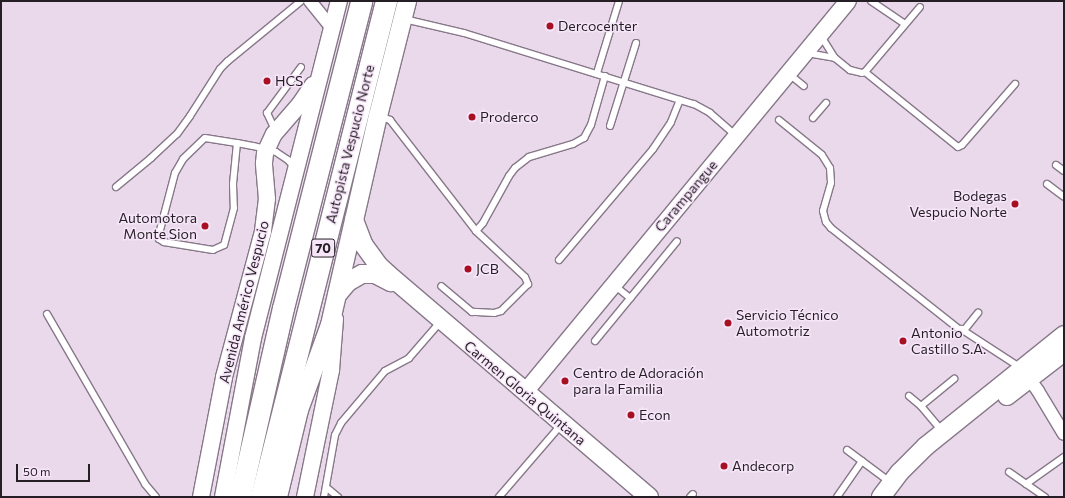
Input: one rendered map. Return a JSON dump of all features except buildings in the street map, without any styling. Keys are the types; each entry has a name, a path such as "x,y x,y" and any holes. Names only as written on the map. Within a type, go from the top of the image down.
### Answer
{"highway":[{"path":"331,120 347,1"},
{"name":"Autopista Vespucio Norte","path":"251,494 283,308 361,1"},
{"name":"Autopista Vespucio Norte","path":"251,494 386,1"}],"main road":[{"path":"251,494 298,416 327,337 378,116 407,1"},
{"name":"Carmen Gloria Quintana","path":"354,220 360,239 370,254 402,288 649,497"},
{"name":"Carmen Gloria Quintana","path":"337,295 352,279 365,273 377,275 402,288"},
{"path":"889,492 916,471 1026,374 1064,335"},
{"path":"889,492 910,461 942,431 1026,374 1064,352"}],"street":[{"path":"310,1 332,28"},
{"name":"Avenida Américo Vespucio","path":"251,494 253,338 339,1"},
{"name":"Carampangue","path":"525,392 848,1"},
{"name":"Avenida Américo Vespucio","path":"201,497 224,377 264,231 267,206 264,163 266,149 276,132 300,104 319,76"},
{"path":"305,497 331,370 337,295"},
{"path":"1026,374 1064,434"}],"lane":[{"path":"116,187 152,158 177,134 204,96 220,69 228,61 302,1"},
{"path":"597,73 618,1"},
{"path":"871,1 905,24"},
{"path":"820,34 835,58 850,70 859,74 865,72 920,7"},
{"path":"403,19 464,33 694,104 710,113 736,136"},
{"path":"610,126 636,43"},
{"path":"805,53 835,58"},
{"path":"276,132 268,113 301,67"},
{"path":"865,72 958,147 962,145 1015,84"},
{"path":"788,73 804,86"},
{"path":"476,232 483,223 515,168 529,158 573,144 584,138 591,125 605,76"},
{"path":"559,260 653,149 671,122 680,100"},
{"path":"813,118 826,103"},
{"path":"378,116 390,120 476,232 525,277 528,284 501,311 483,314 469,310 441,286"},
{"path":"779,120 822,155 830,168 831,183 823,211 826,222 831,228 955,327 961,329 1026,374"},
{"path":"237,144 233,184 234,208 224,245 213,250 164,242 159,239 175,173 182,160 205,138 266,149 284,156 295,170"},
{"path":"1056,165 1064,171"},
{"path":"1046,184 1064,198"},
{"path":"595,341 677,241"},
{"path":"613,284 630,298"},
{"path":"961,329 964,329 978,313"},
{"path":"47,314 145,484 156,497"},
{"path":"324,497 335,435 341,423 385,371 408,358 441,321"},
{"path":"921,406 954,379"},
{"path":"909,396 921,406 942,431"},
{"path":"499,497 562,423"},
{"path":"847,450 862,461 889,492"},
{"path":"1026,484 1064,457"},
{"path":"837,497 862,461"},
{"path":"1008,472 1045,497"},
{"path":"326,487 338,497"}],"place":[{"name":"Dercocenter","path":"550,26"},
{"name":"HCS","path":"267,81"},
{"name":"Proderco","path":"472,117"},
{"name":"Bodegas Vespucio Norte","path":"1015,204"},
{"name":"Automotora Monte Sion","path":"205,226"},
{"name":"JCB","path":"468,269"},
{"name":"Servicio Técnico Automotriz","path":"728,323"},
{"name":"Antonio Castillo S.A.","path":"903,341"},
{"name":"Centro de Adoración para la Familia","path":"565,381"},
{"name":"Econ","path":"631,415"},
{"name":"Andecorp","path":"724,466"}]}
